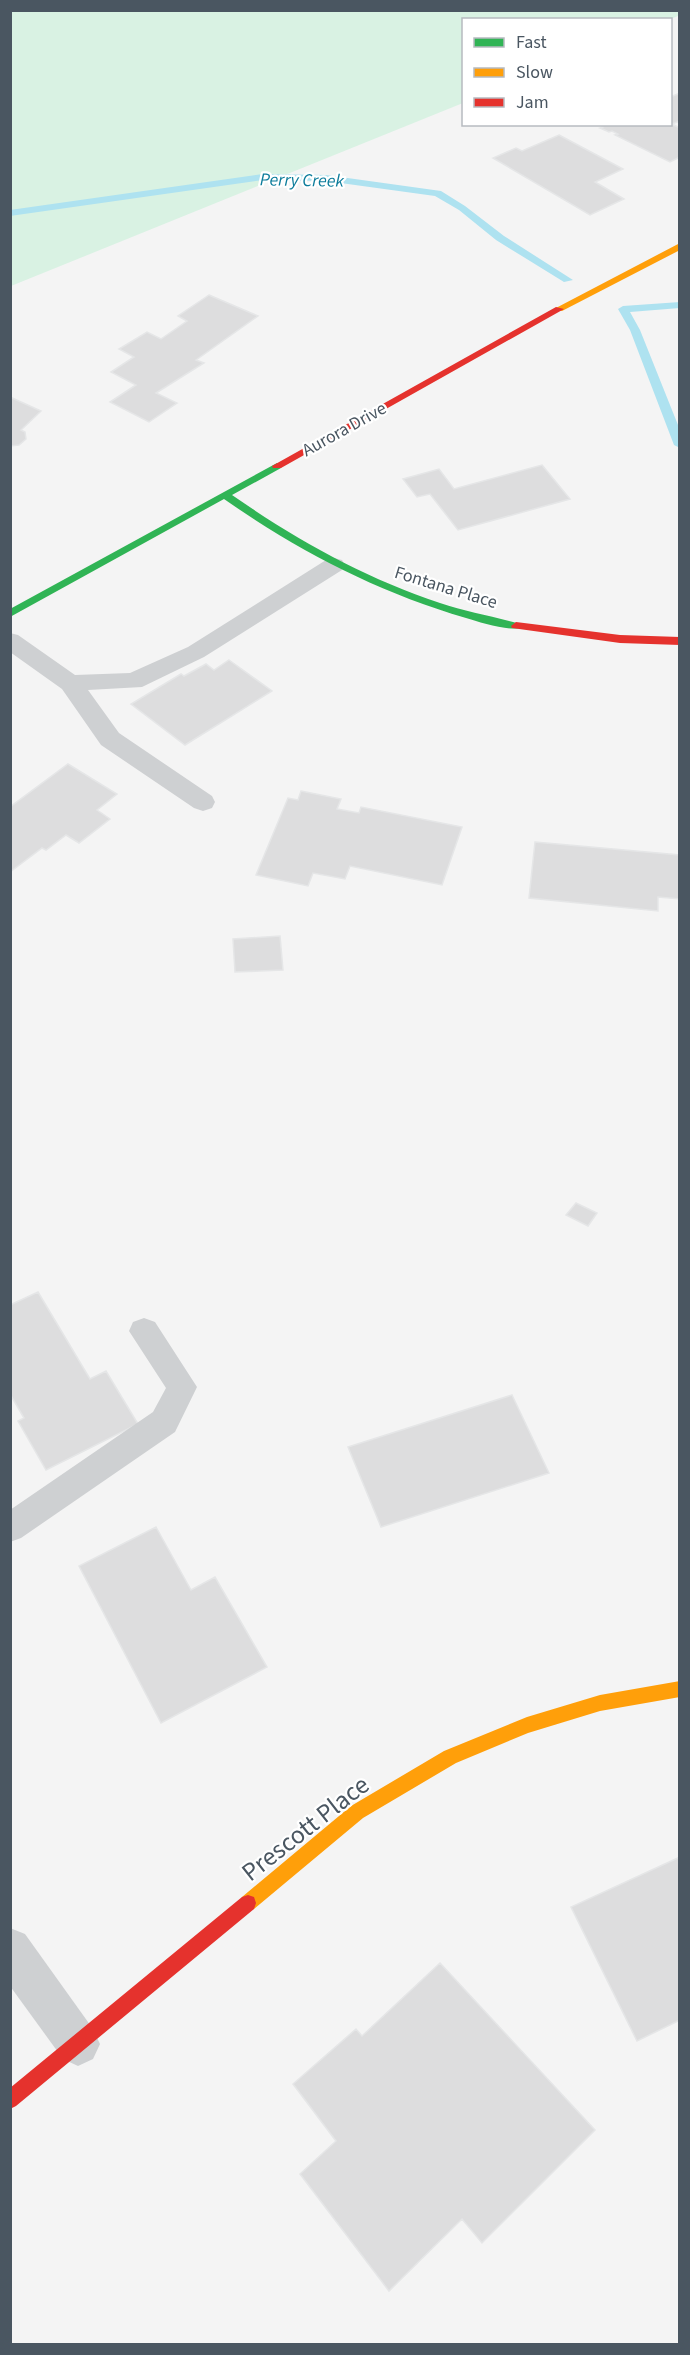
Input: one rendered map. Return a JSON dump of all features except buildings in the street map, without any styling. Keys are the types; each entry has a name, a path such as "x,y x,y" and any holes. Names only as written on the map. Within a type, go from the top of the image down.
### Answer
{"street":[{"name":"Aurora Drive","path":"10,614 604,285 680,246"},
{"name":"Fontana Place","path":"225,495 254,519 315,557 409,597 485,619 536,630 639,642 680,641"},
{"name":"Prescott Place","path":"10,2100 357,1812 450,1757 527,1725 600,1703 680,1689"},
{"path":"10,1949 78,2044"}],"lane":[{"path":"70,683 134,681 196,652 334,565"},
{"path":"10,640 70,683 110,739 203,802"},
{"path":"10,1528 17,1526 164,1422 182,1387 144,1331"}],"green space":[{"path":"11,10 679,10 680,15 672,19 462,18 462,103 11,286"}],"waterway":[{"name":"Perry Creek","path":"10,213 263,177 326,178 438,193 462,208 500,238 568,280"},
{"path":"680,305 623,309 635,330 680,445"}],"traffic: fast":[{"path":"10,614 277,466"},
{"path":"225,495 292,540 363,577 437,606 516,626"}],"traffic: slow":[{"path":"559,309 680,246"},
{"path":"248,1903 357,1812 450,1757 527,1725 600,1703 680,1689"}],"traffic: jam":[{"path":"277,466 559,309"},
{"path":"516,626 620,639 680,641"},
{"path":"10,2100 248,1903"}]}
